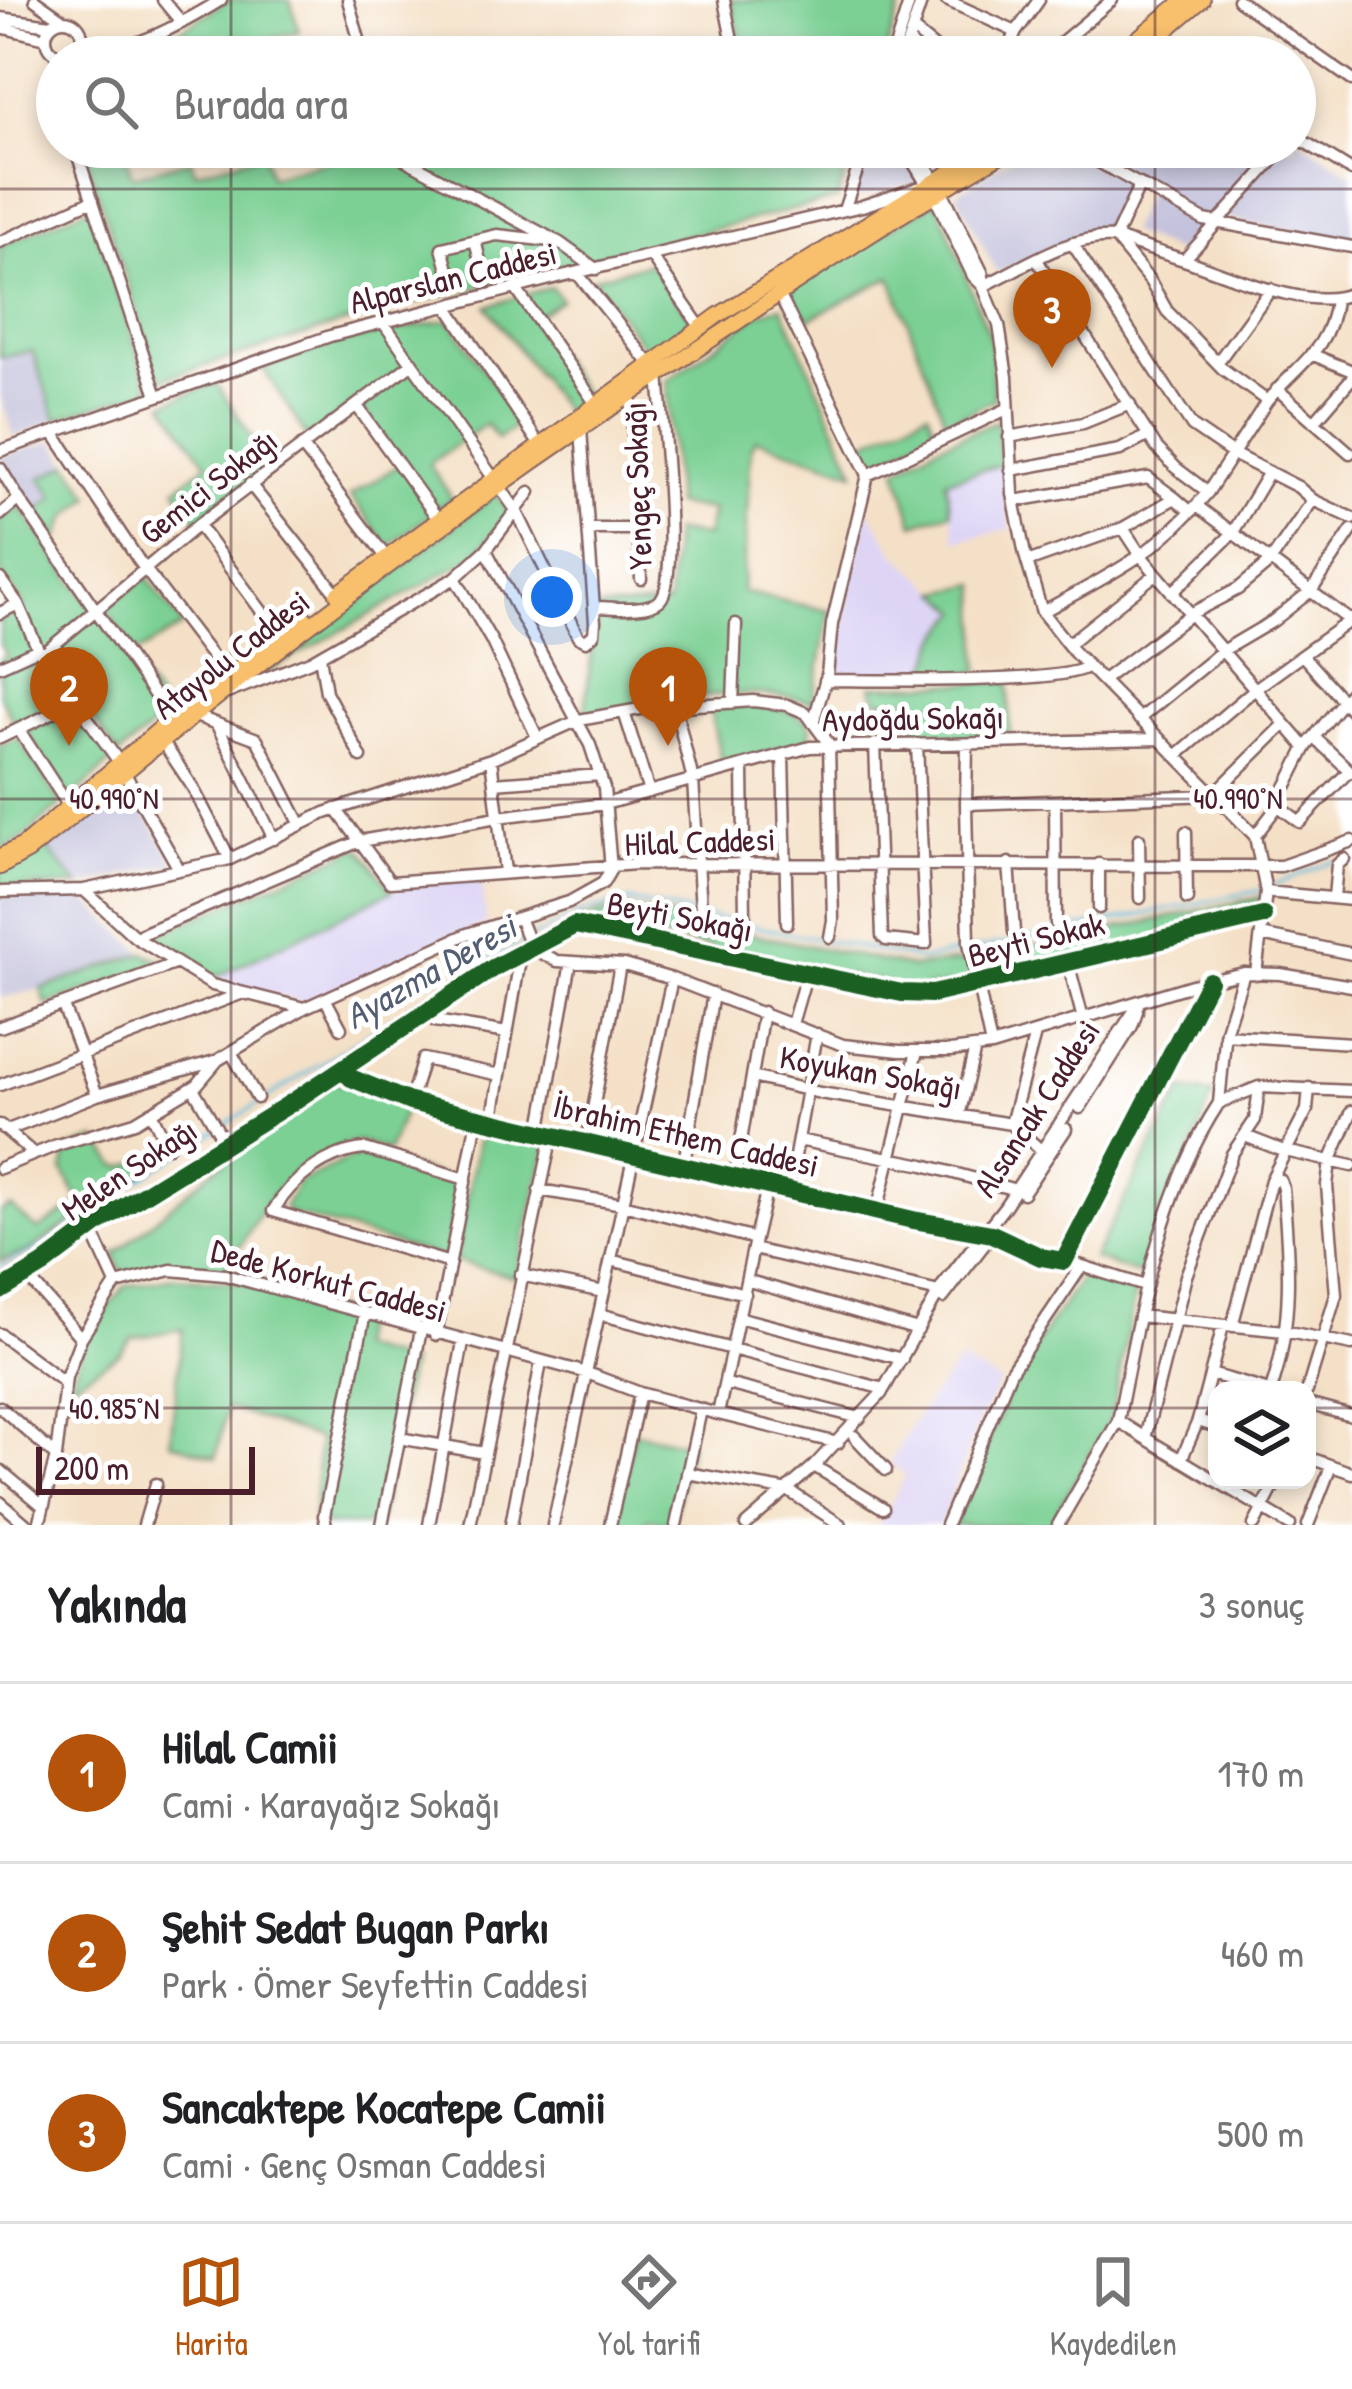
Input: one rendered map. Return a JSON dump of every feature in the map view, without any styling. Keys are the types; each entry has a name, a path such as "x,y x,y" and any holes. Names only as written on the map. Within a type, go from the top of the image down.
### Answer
{"main road":[{"path":"1150,36 1187,3"},
{"name":"Atayolu Caddesi","path":"0,856 22,845 68,805 162,741 539,444 595,404 778,292 959,168"},
{"name":"Atayolu Caddesi","path":"0,867 32,849 171,718 226,675 438,519 631,394 701,328 867,213 972,168"}],"street":[{"path":"35,0 57,22"},
{"path":"163,0 182,23"},
{"path":"148,36 221,0"},
{"path":"348,0 358,36"},
{"path":"724,0 732,36"},
{"path":"899,36 910,0"},
{"path":"911,35 922,0"},
{"path":"946,0 1016,32"},
{"path":"979,16 985,0"},
{"path":"1014,36 1039,0"},
{"path":"1070,36 1112,0"},
{"path":"1238,0 1289,36"},
{"path":"47,36 57,22"},
{"path":"0,23 57,22 79,26 82,36"},
{"path":"0,23 40,36"},
{"path":"1316,55 1352,80"},
{"path":"1316,148 1352,171"},
{"path":"82,168 157,396"},
{"path":"421,168 560,242 596,269"},
{"path":"844,210 858,168"},
{"path":"920,168 934,187"},
{"path":"924,168 983,274 999,325 1015,501 1042,612 1088,666 1255,836 1263,864 1261,935 1250,973 1233,999 1219,1103 1177,1191 1145,1286 1118,1421 1058,1525"},
{"path":"1110,168 1204,220 1352,248"},
{"path":"1184,260 1267,168"},
{"path":"1115,238 1140,184"},
{"path":"0,242 93,200"},
{"name":"Alparslan Caddesi","path":"0,451 383,322 844,210 867,213"},
{"path":"452,284 442,248 497,236 560,242"},
{"path":"983,286 1096,236 1115,238 1271,290 1335,300 1352,292"},
{"path":"1115,238 1167,311 1217,363 1268,400"},
{"path":"475,241 485,282"},
{"path":"1072,243 1192,426 1233,454 1352,518"},
{"path":"651,256 701,328"},
{"path":"1037,260 1149,435 1176,468 1208,492"},
{"path":"577,273 654,369"},
{"path":"516,289 595,404"},
{"path":"1217,363 1271,290"},
{"path":"778,292 868,475 813,723"},
{"path":"1042,612 1142,557 1194,509 1268,400 1324,344 1335,300"},
{"path":"448,307 539,444"},
{"path":"383,322 516,510 578,637 586,640 592,637 595,607 581,429"},
{"path":"1311,354 1352,374 1314,422"},
{"name":"Gemici Sokağı","path":"0,666 40,651 95,613 250,484 410,365"},
{"name":"Yengeç Sokağı","path":"595,607 651,605 664,595 668,582 668,504 654,369"},
{"path":"1277,389 1352,453"},
{"path":"631,394 641,579"},
{"path":"1009,437 1083,423 1130,404"},
{"path":"357,406 438,519"},
{"path":"868,475 1007,409"},
{"path":"55,433 146,570 226,675"},
{"path":"1011,470 1120,450 1149,435"},
{"path":"302,446 386,557"},
{"path":"0,468 171,718"},
{"path":"1172,593 1232,534 1269,472"},
{"path":"1015,501 1148,478 1352,621 1255,689 1176,756"},
{"path":"250,484 337,594"},
{"path":"218,696 320,656 454,578 486,550 530,492"},
{"path":"1027,562 1123,528 1175,498"},
{"path":"0,515 19,500"},
{"path":"1103,680 1270,562 1313,500"},
{"path":"199,525 280,636"},
{"path":"1123,528 1142,557 1284,724 1351,772 1300,822 1277,805"},
{"path":"589,530 638,529"},
{"path":"1139,719 1222,651 1273,621 1312,590 1352,530"},
{"path":"336,809 390,882 611,868 600,775 579,720 486,550"},
{"path":"1068,644 1156,574"},
{"path":"454,578 491,640 537,736"},
{"path":"0,579 40,651 122,767 178,868"},
{"path":"0,613 18,604"},
{"path":"733,703 736,624"},
{"path":"320,656 326,692 361,758"},
{"path":"1303,656 1347,706"},
{"path":"825,680 1028,677 1081,673 1088,666"},
{"path":"1255,836 1310,742 1347,706 1352,690"},
{"path":"0,738 75,702"},
{"path":"0,892 84,890 230,859 336,809 491,759 579,720 675,706 787,705 806,713 829,744 830,937"},
{"path":"675,706 693,780 701,909"},
{"path":"624,712 649,792"},
{"path":"193,715 257,739 301,825"},
{"path":"216,723 274,839"},
{"path":"965,804 1213,795 1284,724"},
{"path":"19,730 68,805"},
{"name":"Aydoğdu Sokağı","path":"135,938 360,841 605,804 829,744 1159,739"},
{"path":"162,741 230,859"},
{"path":"875,744 876,864 883,938 926,944 917,744"},
{"path":"967,744 964,863 970,943 991,1046"},
{"path":"783,754 787,923"},
{"path":"491,759 505,872"},
{"path":"743,768 745,916"},
{"path":"494,783 600,775"},
{"path":"1055,801 1056,923"},
{"path":"1186,832 1187,898"},
{"path":"1139,838 1140,898"},
{"name":"Hilal Caddesi","path":"0,1168 135,1121 193,1088 218,1060 304,1008 467,934 569,902 603,883 611,868 637,864 964,863 1281,866 1352,841"},
{"path":"1334,897 1337,865 1344,859"},
{"path":"1009,863 1014,932"},
{"path":"1099,863 1100,908"},
{"path":"1265,888 1352,900"},
{"path":"84,890 135,938 212,985 304,1008"},
{"name":"Beyti Sokak","path":"823,975 902,993 933,994 1263,916"},
{"path":"492,1123 527,946 520,920"},
{"name":"Beyti Sokağı","path":"220,1134 342,1069 527,946 575,925 823,975"},
{"path":"1261,935 1352,954"},
{"path":"527,946 557,961 620,965 672,979 843,1045 917,1051 991,1046 1250,973 1352,986"},
{"path":"470,1525 539,1190 571,962"},
{"path":"1068,962 1083,1019"},
{"path":"0,1027 177,963"},
{"path":"586,1142 620,965"},
{"path":"792,1024 807,972"},
{"path":"553,1525 672,979"},
{"path":"1064,1261 1209,981"},
{"path":"0,1085 243,993"},
{"path":"684,1163 713,994"},
{"path":"326,1000 341,1028"},
{"name":"Alsancak Caddesi","path":"746,1525 762,1522 854,1436 888,1396 919,1330 1140,1002"},
{"name":"Alsancak Caddesi","path":"817,1468 884,1389 939,1292 1046,1160 1132,1026 1140,1002"},
{"path":"63,1006 97,1095"},
{"path":"735,1176 763,1012"},
{"path":"424,1015 508,1033"},
{"path":"789,1189 818,1034"},
{"path":"1035,1034 1011,1124 1042,1151"},
{"path":"1225,1035 1352,1042"},
{"path":"959,1116 975,1048"},
{"path":"877,1211 917,1051"},
{"path":"231,1052 257,1098"},
{"path":"410,1102 423,1059 500,1076"},
{"path":"34,1154 4,1127 218,1060"},
{"name":"İbrahim Ethem Caddesi","path":"342,1069 410,1102 988,1233 1040,1257 1145,1286"},
{"name":"Koyukan Sokağı","path":"752,1077 1011,1124"},
{"path":"1219,1103 1258,1087 1352,1091"},
{"path":"1145,1438 1186,1276 1216,1194 1258,1108 1258,1087"},
{"name":"Melen Sokağı","path":"0,1291 220,1134 193,1088"},
{"path":"1181,1460 1198,1421 1271,1180 1307,1110 1309,1088"},
{"path":"1311,1381 1336,1295 1327,1223 1330,1162 1352,1111"},
{"path":"151,1112 168,1148"},
{"path":"436,1335 477,1119"},
{"path":"1245,1136 1352,1166"},
{"path":"798,1140 1016,1190"},
{"path":"449,1263 273,1211 301,1175 352,1150 365,1149 466,1179"},
{"path":"1271,1180 1280,1180 1283,1188 1290,1282 1271,1381"},
{"path":"718,1414 768,1184"},
{"path":"539,1190 623,1204 939,1292"},
{"path":"39,1525 56,1456 65,1383 81,1338 116,1284 91,1228"},
{"path":"611,1260 747,1287 919,1330"},
{"path":"946,1525 1011,1371 1082,1266"},
{"name":"Dede Korkut Caddesi","path":"116,1284 171,1270 225,1275 587,1373 701,1410 838,1443"},
{"path":"26,1275 81,1338"},
{"path":"520,1275 604,1292"},
{"path":"326,1525 365,1313"},
{"path":"599,1314 884,1389"},
{"path":"1139,1316 1284,1331 1352,1345"},
{"path":"741,1318 902,1360"},
{"path":"382,1525 421,1330"},
{"path":"0,1334 65,1383"},
{"path":"429,1525 464,1342"},
{"path":"511,1525 541,1362"},
{"path":"1211,1374 1236,1381"},
{"path":"727,1384 860,1418"},
{"path":"610,1525 640,1393"},
{"path":"0,1406 56,1456"},
{"path":"1316,1406 1352,1416"},
{"path":"676,1525 701,1410"},
{"path":"1118,1421 1290,1525"},
{"path":"1198,1421 1208,1424"},
{"path":"854,1436 886,1470"},
{"path":"399,1438 484,1454"},
{"path":"1316,1460 1352,1473"},
{"path":"1309,1525 1331,1466"},
{"path":"817,1468 883,1508"},
{"path":"0,1470 43,1506"},
{"path":"687,1473 791,1492 841,1525"},
{"path":"144,1525 156,1484"},
{"path":"1253,1525 1272,1489"},
{"path":"0,1502 27,1525"}],"shaded area":[{"path":"1316,151 1352,174 1352,242 1216,216 1184,255 1129,232 1150,185 1118,168 1316,168"},
{"path":"864,168 914,168 922,181 853,199"},
{"path":"997,168 1102,168 1135,185 1106,231 1088,233 997,273 956,193"},
{"path":"32,350 56,419 14,437 0,395 0,358"},
{"path":"53,441 69,464 41,478 56,497 34,513 0,458"},
{"path":"1001,465 1011,529 956,541 946,480"},
{"path":"867,507 895,553 960,611 938,639 926,676 834,676"},
{"path":"125,781 175,863 79,886 46,847"},
{"path":"480,878 487,924 439,940 307,1003 214,978 392,891"},
{"path":"81,896 144,953 41,989 0,998 0,897"},
{"path":"959,1361 1000,1382 977,1424 940,1525 879,1525 906,1475 890,1463 913,1422"}],"green space":[{"path":"229,0 290,0 299,31 281,36 164,36"},
{"path":"730,0 903,0 891,36 740,36"},
{"path":"90,168 130,168 132,176 162,168 194,168 195,172 267,168 270,177 303,168 847,168 837,199 393,308 159,380"},
{"path":"937,201 991,341 994,399 946,423 891,277 805,321 789,288"},
{"path":"89,207 150,389 56,419 32,351 0,358 0,246"},
{"path":"650,263 695,324 652,358 593,278"},
{"path":"552,287 561,300 532,319 590,403 568,417 487,306"},
{"path":"782,306 855,472 756,439 751,447 742,592 830,611 813,702 727,694 584,716 597,609 668,604 674,532 706,536 712,510 675,505 667,381 760,313"},
{"path":"450,320 520,423 497,439 486,424 429,464 452,498 389,546 350,496 401,464 357,402 308,439 263,368 334,343"},
{"path":"216,383 270,465 197,522 176,488 207,464 164,403"},
{"path":"928,411 936,430 873,465 861,444"},
{"path":"997,421 1001,465 946,480 951,512 914,524 897,469 934,447"},
{"path":"69,464 91,497 68,516 56,543 34,513 55,497 41,478"},
{"path":"496,494 510,513 473,557 262,675"},
{"path":"19,505 168,714 119,755 77,697 16,726 0,696 0,659 6,656 0,644 0,620 24,606 0,572 0,521"},
{"path":"146,576 183,626 136,654 106,609"},
{"path":"978,584 979,672 926,676 938,639 960,611 939,592"},
{"path":"1009,682 1010,739 916,740 914,700 877,700 871,686"},
{"path":"709,706 790,712 811,726 808,743 722,764"},
{"path":"75,707 114,760 70,799 26,731"},
{"path":"19,738 61,804 25,837 0,850 0,745"},
{"path":"46,847 79,886 0,888 0,872"},
{"path":"360,847 392,891 214,978 147,939"},
{"path":"1260,898 1259,912 981,984 976,958"},
{"path":"622,907 911,967 967,961 972,983 917,989 577,921"},
{"path":"144,953 167,963 46,1005 41,989"},
{"path":"332,1080 407,1105 388,1151 348,1143 295,1172 265,1205 225,1271 169,1264 127,1273 120,1270 115,1254 246,1147 258,1127"},
{"path":"1182,1090 1213,1094 1143,1276 1093,1258"},
{"path":"481,1125 549,1138 516,1278 455,1261"},
{"path":"97,1139 116,1165 123,1167 174,1153 28,1251 0,1261 0,1212 11,1207 38,1230 80,1203 63,1171 68,1149"},
{"path":"362,1153 459,1182 446,1259 289,1213 284,1207 298,1183"},
{"path":"1084,1273 1136,1289 1111,1418 1050,1525 953,1525 1016,1375"},
{"path":"174,1277 243,1283 361,1317 356,1348 410,1362 378,1525 313,1525 319,1439 227,1408 216,1457 170,1442 183,1329 132,1338 119,1354 70,1385 87,1336 125,1286"},
{"path":"634,1432 690,1444 672,1524 647,1519 645,1525 615,1525"}],"waterway":[{"name":"Ayazma Deresi","path":"1271,886 1334,861"},
{"name":"Ayazma Deresi","path":"531,938 584,912 630,901 923,960 1262,890"},
{"name":"Ayazma Deresi","path":"0,1267 46,1245 459,975 522,942"}],"cycle path":[{"path":"0,1291 493,968 575,925 902,993 933,994 1263,916"},
{"path":"342,1069 351,1078 410,1102 913,1220 992,1234 1041,1257 1064,1261 1209,981"}],"place":[{"name":"Sancaktepe Kocatepe Camii","path":"1052,368"},
{"name":"Şehit Sedat Bugan Parkı","path":"69,746"},
{"name":"Hilal Camii","path":"668,746"}]}
